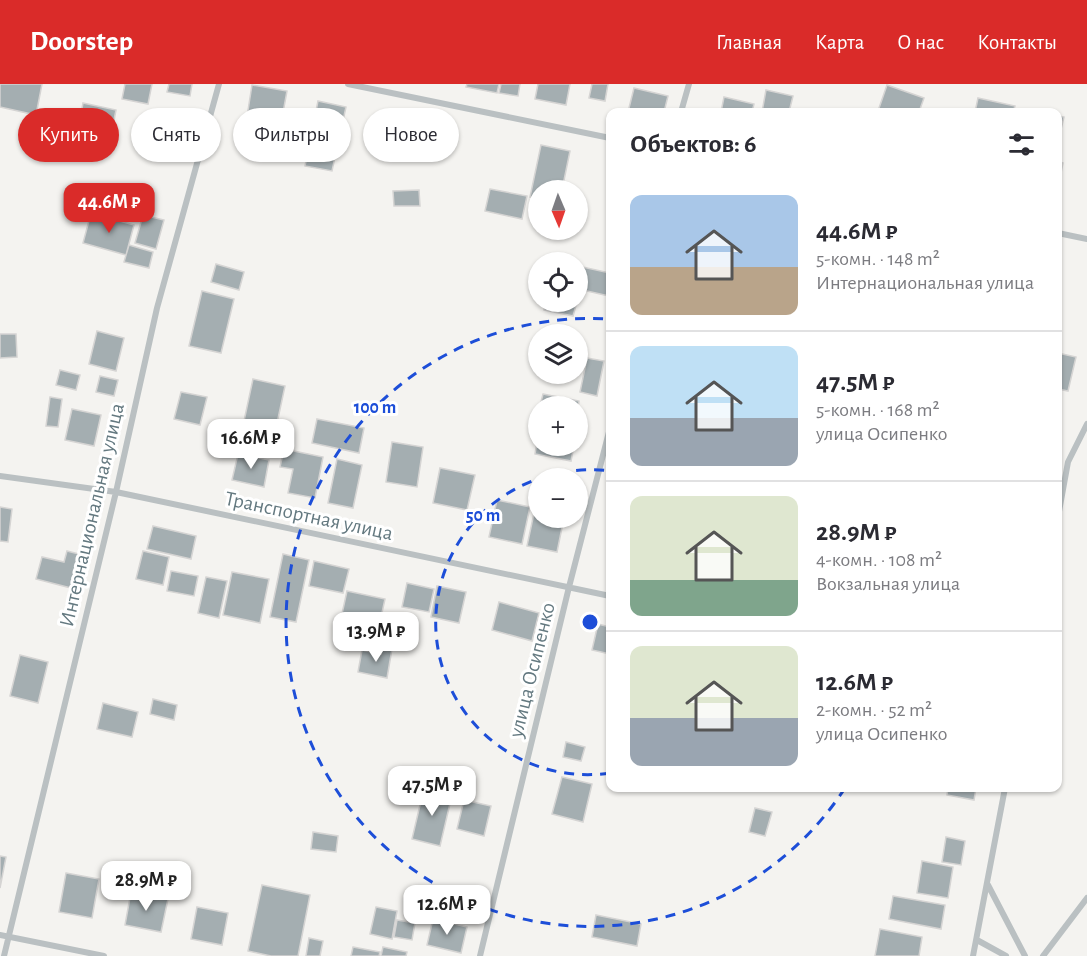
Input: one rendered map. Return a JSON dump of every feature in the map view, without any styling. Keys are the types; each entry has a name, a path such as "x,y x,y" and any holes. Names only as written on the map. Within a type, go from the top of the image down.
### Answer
{"street":[{"name":"Интернациональная улица","path":"4,956 4,936 116,492 157,308 219,84"},
{"path":"348,84 606,137"},
{"path":"682,108 689,84"},
{"path":"1062,234 1087,239"},
{"path":"1062,495 1068,462 1087,424"},
{"name":"улица Осипенко","path":"480,956 606,444"},
{"name":"Транспортная улица","path":"0,476 116,492 606,595"},
{"path":"973,956 1004,792"},
{"path":"987,884 1025,956"},
{"path":"1043,956 1087,898"},
{"path":"4,936 104,956"},
{"path":"977,940 1006,956"}],"building":[{"path":"0,84 42,84 37,108 18,108 18,111 0,107"},
{"path":"125,84 152,84 148,104 122,99"},
{"path":"169,84 192,84 190,96 167,92"},
{"path":"467,84 499,84 497,93 466,87"},
{"path":"501,84 520,84 518,96 499,93"},
{"path":"538,84 570,84 566,105 535,99"},
{"path":"592,84 608,84 605,101 589,98"},
{"path":"252,85 287,91 284,108 248,108"},
{"path":"887,85 924,98 920,108 879,108"},
{"path":"634,88 668,96 665,108 629,108"},
{"path":"766,90 793,96 790,108 763,108"},
{"path":"724,97 754,104 753,108 722,108"},
{"path":"978,98 1015,106 1014,108 976,108"},
{"path":"318,101 346,107 346,108 317,108"},
{"path":"83,103 107,108 82,108"},
{"path":"541,145 570,151 564,180 534,180"},
{"path":"306,162 334,162 332,171 305,166"},
{"path":"490,189 527,196 522,219 485,211"},
{"path":"419,190 420,206 394,206 393,191"},
{"path":"91,213 134,225 126,255 83,243"},
{"path":"143,215 164,220 156,249 135,243"},
{"path":"129,245 153,252 149,268 124,262"},
{"path":"216,264 244,272 239,290 211,282"},
{"path":"588,268 606,272 606,295 588,291"},
{"path":"202,291 234,299 221,353 189,346"},
{"path":"554,312 574,312 573,316"},
{"path":"97,331 124,338 116,371 89,364"},
{"path":"0,334 16,334 17,357 0,358"},
{"path":"1062,354 1076,357 1068,391 1062,390"},
{"path":"588,358 604,361 597,396 580,392 582,384 588,384"},
{"path":"60,370 80,375 76,390 56,385"},
{"path":"100,376 118,380 114,396 96,392"},
{"path":"253,379 285,386 273,442 241,435"},
{"path":"181,392 207,397 200,425 174,419"},
{"path":"50,397 62,399 58,427 46,426"},
{"path":"72,409 101,415 94,446 65,440"},
{"path":"317,419 364,428 359,453 312,443"},
{"path":"392,442 423,447 417,487 386,482"},
{"path":"284,449 323,457 315,498 288,493 293,469 280,467"},
{"path":"238,454 269,460 264,487 232,480"},
{"path":"545,456 572,456 571,461"},
{"path":"337,459 362,465 353,508 328,503"},
{"path":"440,468 475,475 467,510 433,503"},
{"path":"497,500 528,507 522,544 489,537"},
{"path":"0,507 12,509 8,542 0,541"},
{"path":"153,526 196,536 191,559 147,549"},
{"path":"531,528 562,528 557,552 527,546"},
{"path":"67,551 79,554 71,588 36,579 42,557 64,562"},
{"path":"143,551 169,557 163,585 136,579"},
{"path":"283,554 309,560 296,622 270,617"},
{"path":"314,561 349,569 343,593 309,586"},
{"path":"171,571 198,576 194,596 167,591"},
{"path":"232,572 269,579 260,623 223,615"},
{"path":"206,577 227,581 219,618 198,613"},
{"path":"407,583 434,589 429,612 402,607"},
{"path":"437,586 466,592 459,623 431,617"},
{"path":"347,591 385,599 378,631 340,623"},
{"path":"499,602 539,613 532,641 492,630"},
{"path":"598,624 606,626 606,653 592,650"},
{"path":"382,647 392,649 387,678 358,672 362,650 381,654"},
{"path":"20,655 48,662 38,703 10,696"},
{"path":"153,699 177,705 174,720 150,714"},
{"path":"103,703 138,712 132,737 97,729"},
{"path":"566,742 585,747 581,761 563,757"},
{"path":"562,777 592,784 583,822 552,814"},
{"path":"424,788 452,795 440,846 412,839"},
{"path":"947,792 975,792 974,800 947,795"},
{"path":"464,800 491,806 484,836 457,829"},
{"path":"755,808 772,812 765,836 749,832"},
{"path":"313,832 338,836 336,852 311,849"},
{"path":"946,837 965,841 961,865 942,862"},
{"path":"0,856 6,857 0,888"},
{"path":"922,861 953,867 948,898 917,893"},
{"path":"66,873 99,879 92,918 59,912"},
{"path":"262,885 310,895 298,956 271,956 248,951"},
{"path":"131,892 168,899 161,932 125,925"},
{"path":"893,896 945,905 941,929 889,919"},
{"path":"197,907 228,913 222,945 191,939"},
{"path":"376,907 397,911 392,939 370,934"},
{"path":"596,915 641,924 637,946 592,937"},
{"path":"433,919 467,927 461,953 427,945"},
{"path":"397,920 415,923 412,940 394,937"},
{"path":"880,929 922,937 919,956 875,956"},
{"path":"309,938 323,941 320,956 306,956"},
{"path":"353,947 380,952 379,956 351,956"},
{"path":"383,947 407,952 406,956 381,956"}]}
